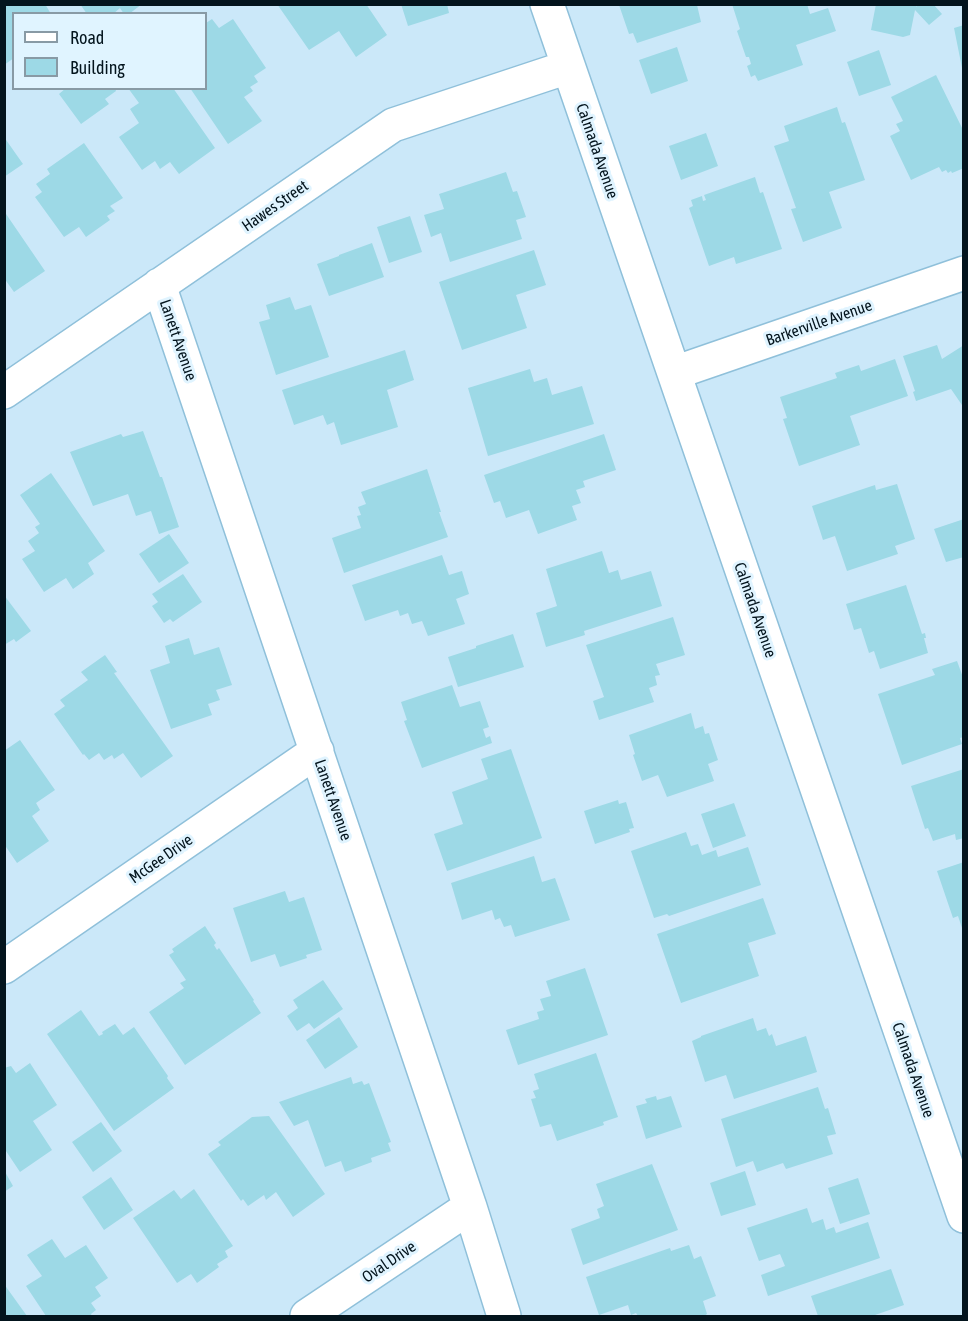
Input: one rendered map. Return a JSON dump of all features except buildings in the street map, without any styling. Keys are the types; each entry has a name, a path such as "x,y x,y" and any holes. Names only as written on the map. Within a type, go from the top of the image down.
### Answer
{"street":[{"name":"Calmada Avenue","path":"547,4 963,1216"},
{"name":"Hawes Street","path":"4,392 393,125 568,67"},
{"name":"Barkerville Avenue","path":"674,373 963,273"},
{"name":"Lanett Avenue","path":"159,285 470,1207 504,1317"},
{"name":"McGee Drive","path":"4,968 317,751"},
{"name":"Oval Drive","path":"307,1317 470,1207"}]}
